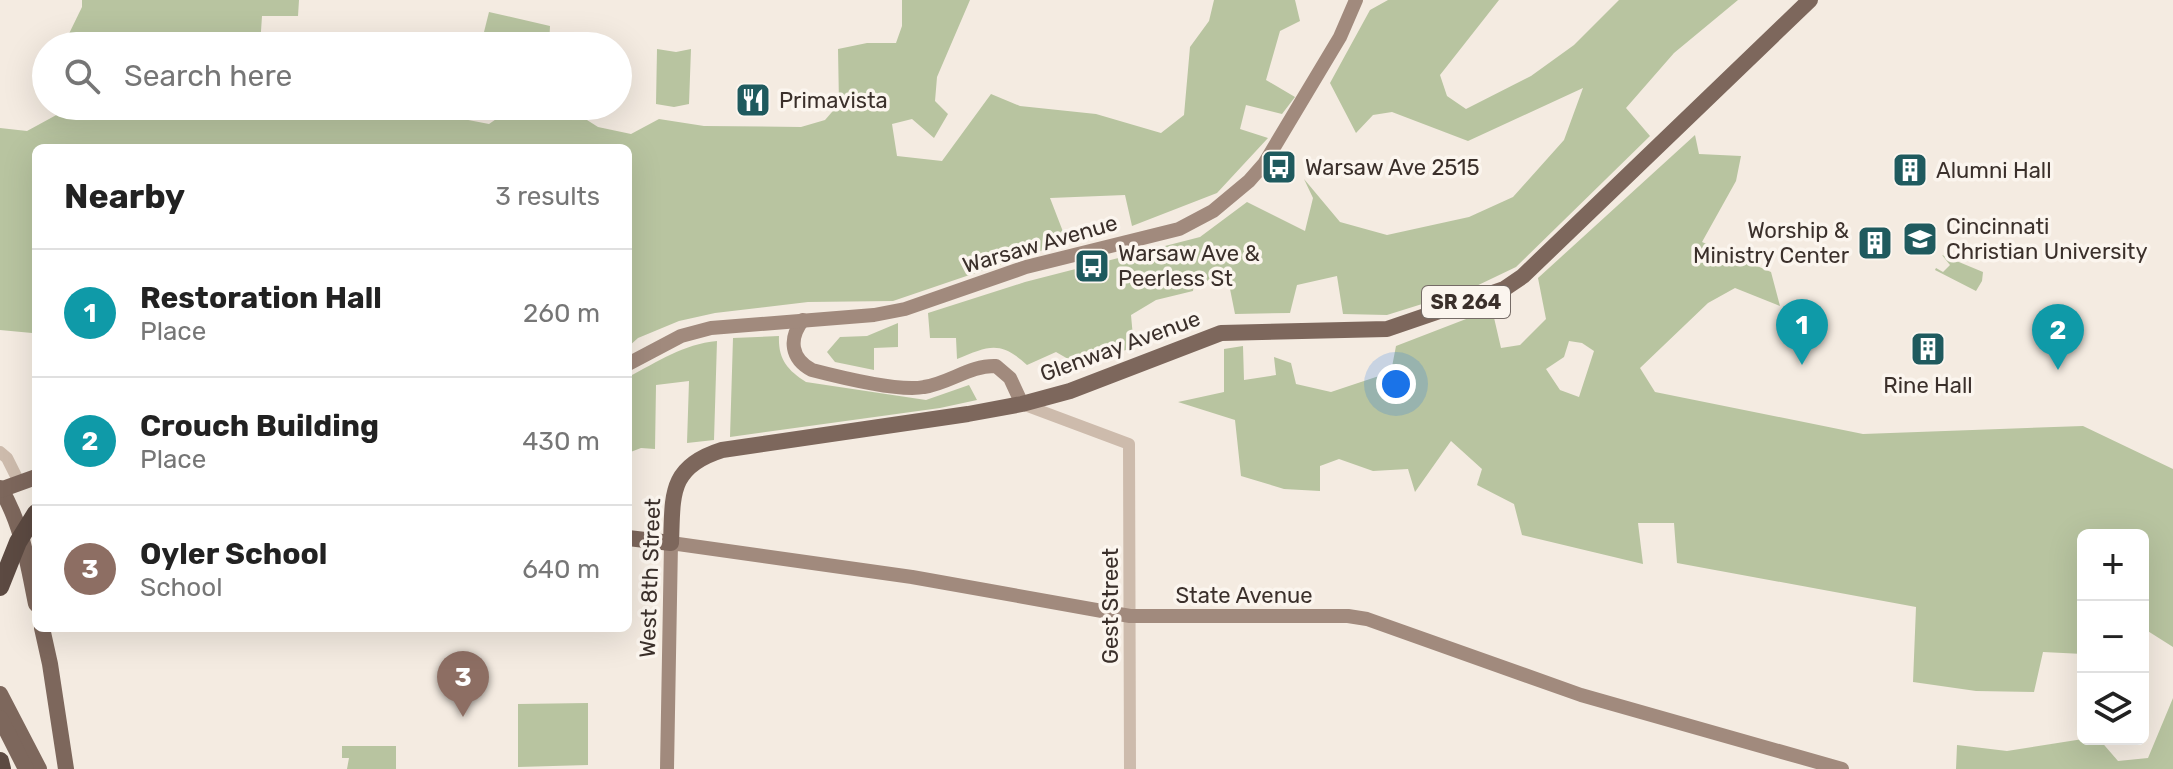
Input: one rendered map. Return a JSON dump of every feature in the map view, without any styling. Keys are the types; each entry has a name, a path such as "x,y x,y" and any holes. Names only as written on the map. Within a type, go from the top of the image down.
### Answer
{"highway":[{"path":"0,587 18,542 32,519"},
{"path":"0,761 2,769"}],"main road":[{"name":"Warsaw Avenue","path":"632,362 681,336 711,328 874,315 905,309 1026,267 1194,223 1249,181 1264,164 1340,37 1356,0"},
{"name":"Glenway Avenue","path":"677,484 691,465 707,454 722,450 1022,404 1070,391 1221,333 1387,329 1504,289 1523,276 1810,0"},
{"path":"803,320 795,335 794,352 797,359 812,370 911,388 936,384 980,366 996,366 1010,378 1022,404"},
{"path":"28,480 0,489 22,539 32,585"},
{"name":"West 8th Street","path":"667,769 671,502 677,484"},
{"name":"State Avenue","path":"632,538 912,577 1130,616 1348,616 1367,619 1581,695 1842,769"},
{"path":"43,632 66,769"},
{"path":"50,664 51,632"},
{"path":"0,694 39,769"},
{"path":"0,718 26,769"}],"street":[{"name":"Gest Street","path":"1022,404 1129,444 1130,769"},
{"path":"0,452 28,480"}],"green space":[{"path":"82,0 299,0 298,16 262,16 261,32 70,32 82,7"},
{"path":"902,0 970,0 937,77 935,101 948,114 934,138 912,119 892,124 897,156 942,161 991,94 1020,106 1096,114 1161,133 1184,115 1190,47 1209,21 1214,0 1295,0 1300,21 1280,31 1266,80 1295,97 1282,114 1246,105 1240,129 1268,138 1217,193 1132,226 1125,195 1050,198 1067,242 893,301 808,302 715,313 679,321 632,343 632,144 32,144 32,333 0,330 0,128 27,131 47,120 468,120 489,124 495,120 587,120 598,127 631,134 659,119 704,126 801,127 825,120 839,104 838,49 867,43 896,43 902,26"},
{"path":"1388,0 1499,0 1440,75 1447,96 1466,109 1531,76 1574,45 1619,0 1738,0 1674,53 1626,108 1650,136 1516,267 1470,289 1387,315 1343,314 1337,276 1297,285 1290,313 1235,314 1228,279 1194,282 1193,291 1156,300 1131,315 1134,348 1075,363 1056,352 1027,365 1009,352 994,348 957,359 956,338 930,338 928,313 1025,282 1200,237 1247,202 1305,231 1313,198 1304,179 1340,222 1387,235 1469,217 1513,197 1564,140 1583,88 1468,141 1392,112 1373,115 1356,133 1330,83 1370,10"},
{"path":"489,12 550,26 550,32 484,32"},
{"path":"657,49 676,52 691,49 689,104 674,107 656,104"},
{"path":"1695,135 1699,154 1741,156 1736,181 1702,242 1771,272 1780,306 1735,288 1708,303 1640,368 1655,392 1863,434 2083,426 2173,469 2173,647 2149,632 2149,529 2077,529 2077,654 2043,652 2034,692 1976,691 1913,682 1916,607 1677,563 1674,523 1638,523 1643,564 1522,535 1514,504 1477,485 1482,469 1451,441 1415,492 1408,469 1373,471 1339,459 1320,466 1320,491 1284,489 1241,476 1235,420 1178,402 1224,392 1224,349 1243,346 1244,380 1276,375 1274,357 1291,363 1296,384 1331,392 1391,372 1396,346 1492,309 1501,348 1520,345 1546,319 1538,278","holes":["1569,341 1582,343 1594,351 1579,397 1560,390 1546,369 1564,357"]},
{"path":"1942,255 1983,272 1976,291 1935,270 1943,272 1950,265"},
{"path":"898,323 898,347 874,348 874,370 835,362 827,352 840,337 867,336"},
{"path":"779,336 785,363 806,382 926,400 969,385 977,400 940,408 730,437 733,338"},
{"path":"717,341 714,440 687,443 689,381 656,385 655,449 641,448 632,451 632,375 682,350"},
{"path":"2173,698 2173,769 1956,769 1957,745 2007,751 2077,740 2077,745 2104,745 2118,761 2148,758"},
{"path":"588,703 588,765 518,767 518,704"},
{"path":"342,746 396,746 396,769 347,769 349,758 342,758"}],"place":[{"name":"Primavista","path":"753,100"},
{"name":"Warsaw Ave 2515","path":"1279,167"},
{"name":"Alumni Hall","path":"1910,170"},
{"name":"Cincinnati Christian University","path":"1920,239"},
{"name":"Worship & Ministry Center","path":"1875,243"},
{"name":"Warsaw Ave & Peerless St","path":"1092,266"},
{"name":"Rine Hall","path":"1928,349"},
{"name":"Restoration Hall","path":"1802,365"},
{"name":"Crouch Building","path":"2058,370"},
{"name":"Oyler School","path":"463,717"}]}
